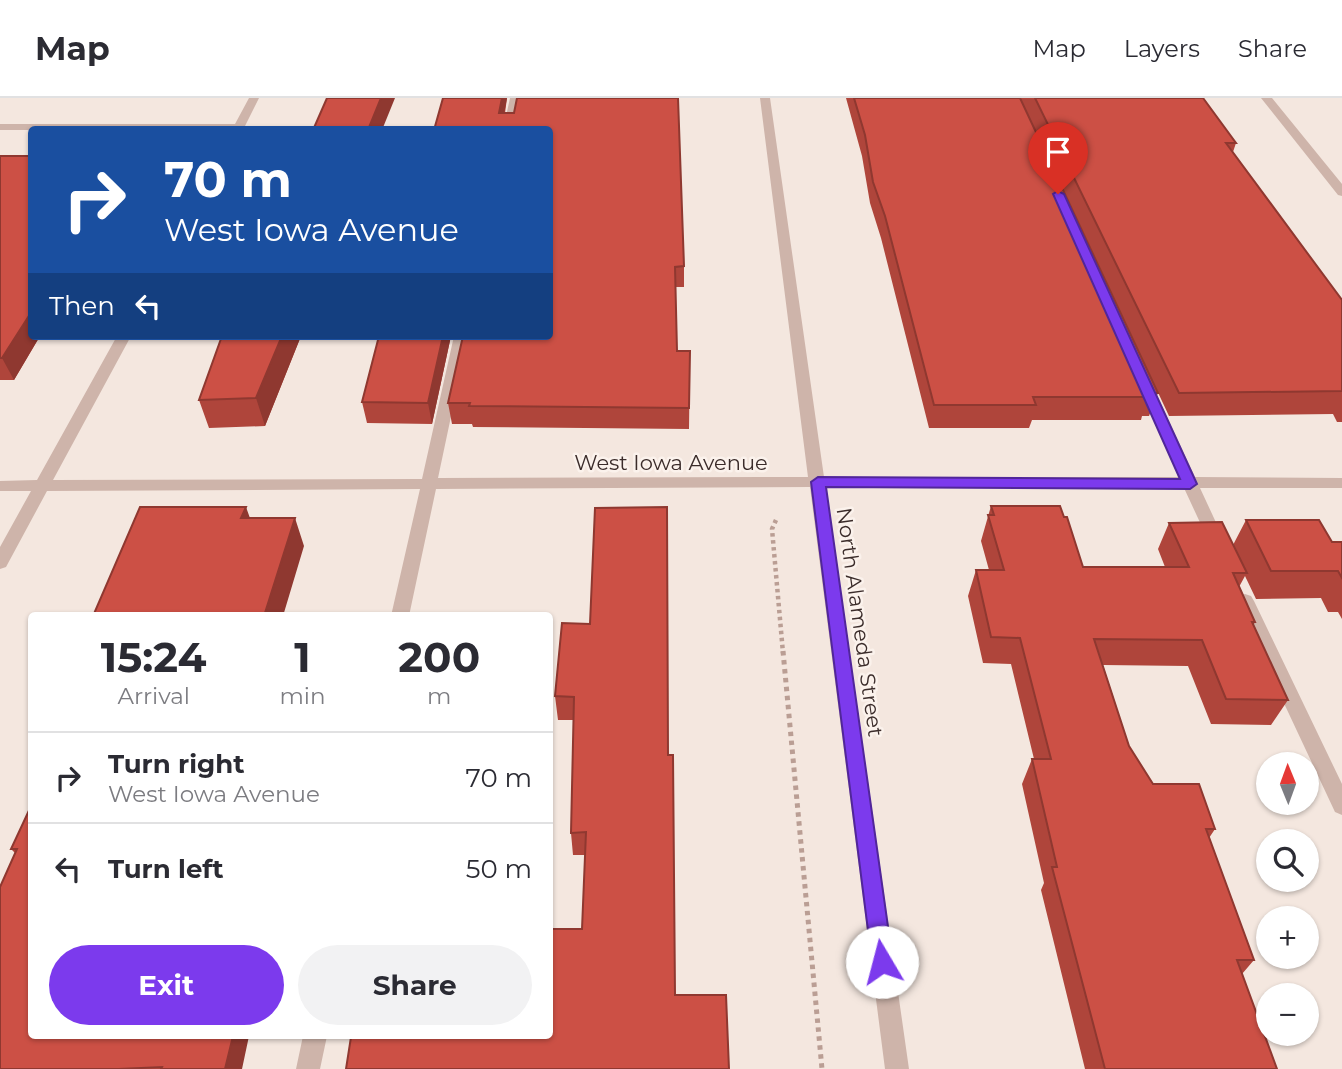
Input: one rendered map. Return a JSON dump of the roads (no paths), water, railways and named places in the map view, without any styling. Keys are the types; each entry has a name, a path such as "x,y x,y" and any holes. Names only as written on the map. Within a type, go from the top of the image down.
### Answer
{"street":[{"path":"238,126 254,98"},
{"path":"509,126 515,98"},
{"name":"North Alameda Street","path":"765,98 897,1069"},
{"path":"1266,98 1342,192"},
{"path":"0,127 28,127"},
{"path":"0,563 122,340"},
{"path":"401,612 460,340"},
{"path":"1139,372 1225,558"},
{"name":"West Iowa Avenue","path":"0,486 818,482 1342,483"},
{"path":"1237,583 1342,806"},
{"path":"308,1069 314,1039"}]}
